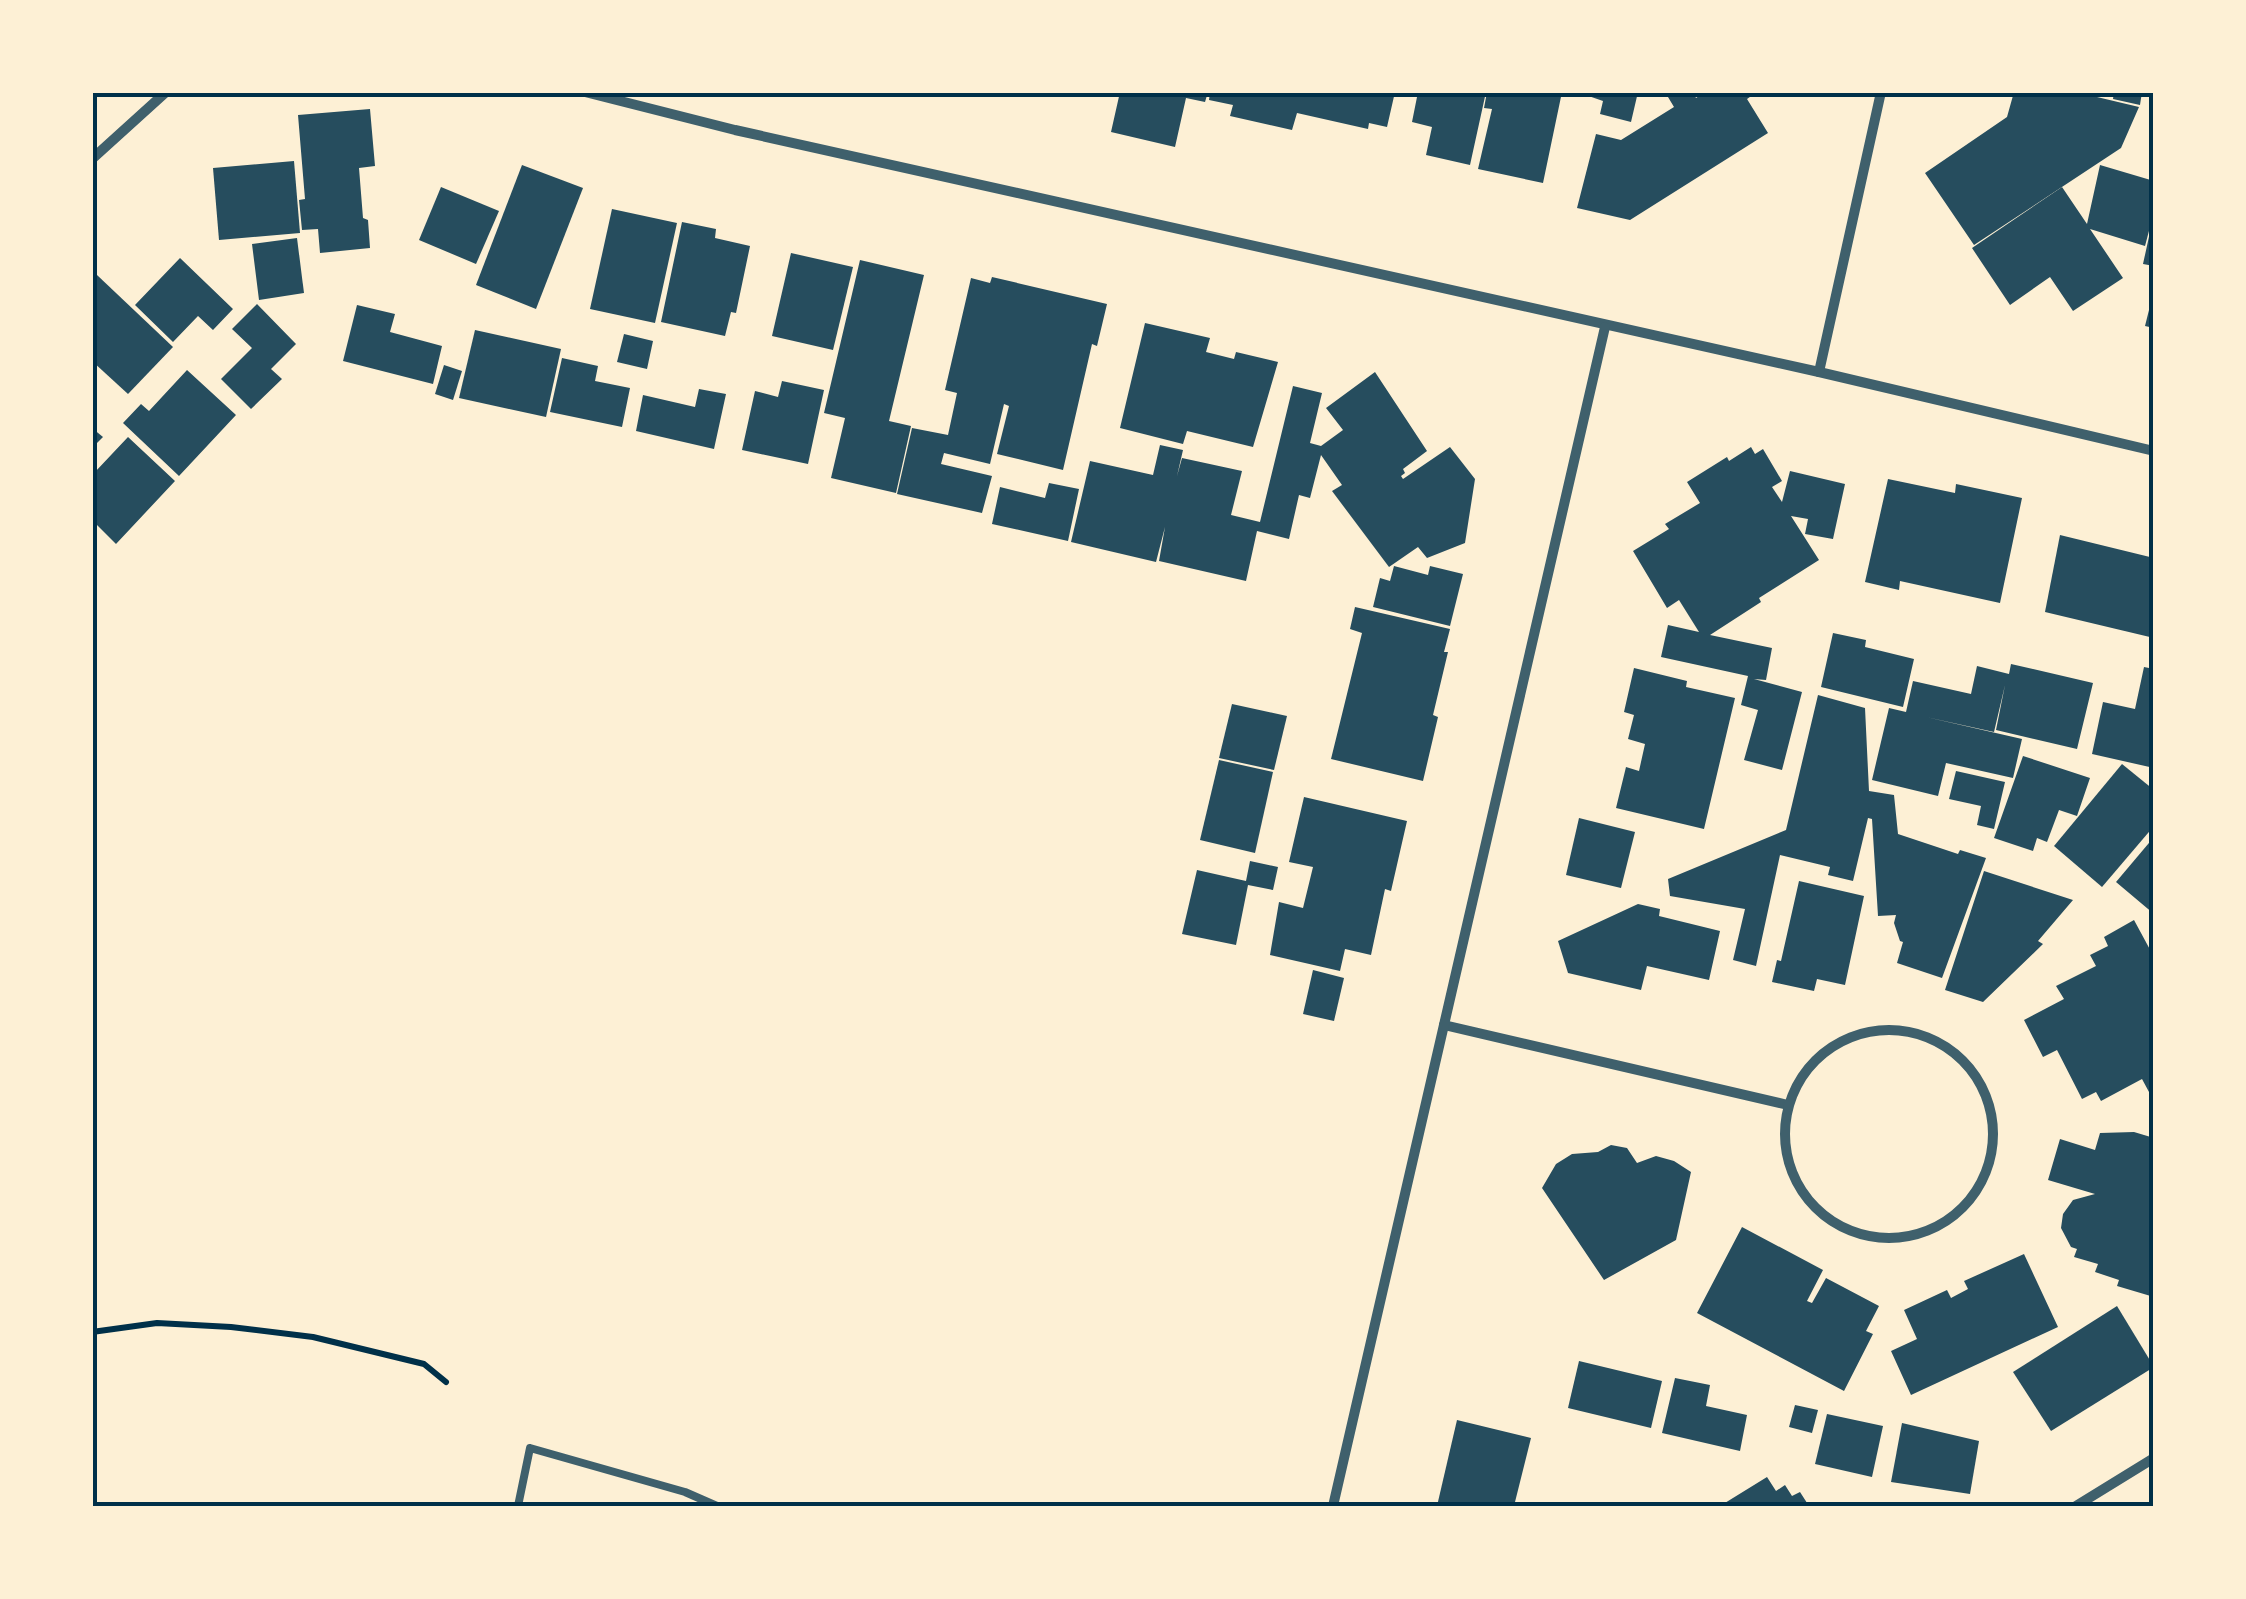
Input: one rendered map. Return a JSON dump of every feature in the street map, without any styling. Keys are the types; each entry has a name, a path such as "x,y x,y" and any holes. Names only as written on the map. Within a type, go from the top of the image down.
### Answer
{"street":[{"path":"92,159 166,92"},
{"path":"585,92 755,134 1819,372 2154,451"},
{"path":"1819,372 1881,92"},
{"path":"1333,1506 1605,327"},
{"path":"1444,1024 1788,1105"},
{"path":"1884,1030 1936,1040 1958,1054 1986,1097 1992,1149 1985,1174 1972,1197 1953,1216 1931,1229 1906,1237 1879,1238 1854,1232 1830,1221 1811,1204 1796,1182 1787,1157 1788,1105 1815,1060 1836,1044 1859,1034 1884,1030"},
{"path":"2076,1506 2154,1458"}],"lane":[{"path":"518,1506 530,1448 686,1492 717,1506"}],"path":[{"path":"92,1332 158,1324 230,1327 313,1337 424,1364 446,1382"}],"building":[{"path":"1120,92 1208,92 1205,102 1186,98 1175,147 1111,132"},
{"path":"1210,92 1395,92 1387,127 1369,123 1368,129 1297,113 1292,130 1230,116 1233,105 1209,100"},
{"path":"1418,92 1486,92 1470,165 1426,155 1432,127 1412,122"},
{"path":"1487,92 1562,92 1543,183 1478,169 1492,109 1484,108"},
{"path":"1577,92 1638,92 1631,122 1600,114 1603,101"},
{"path":"1665,92 1693,92 1696,98 1705,92 1757,92 1747,99 1768,133 1630,220 1577,208 1596,134 1621,140 1674,107"},
{"path":"2014,92 2076,92 2139,107 2121,148 1974,245 1925,173 2007,117"},
{"path":"2114,92 2142,92 2140,105 2113,99"},
{"path":"370,109 375,166 359,168 370,248 320,253 318,229 302,230 299,200 305,199 298,115"},
{"path":"294,161 300,233 219,240 213,168"},
{"path":"522,165 583,188 536,309 476,285"},
{"path":"2100,165 2154,181 2154,212 2145,246 2090,229 2123,278 2073,311 2050,277 2010,305 1972,248 2062,187 2087,224"},
{"path":"441,187 499,211 476,264 419,240"},
{"path":"612,209 677,223 655,323 590,309"},
{"path":"682,222 716,229 715,238 750,246 736,313 731,312 725,336 661,322"},
{"path":"2154,224 2154,266 2143,264"},
{"path":"297,238 304,293 259,300 252,244"},
{"path":"791,253 853,267 833,350 772,336"},
{"path":"180,258 233,309 213,330 198,316 173,342 135,305"},
{"path":"860,260 924,275 889,421 911,426 896,493 831,478 845,418 824,413"},
{"path":"97,275 173,347 128,394 92,361 92,279"},
{"path":"992,277 1107,304 1097,346 1092,344 1063,470 997,454 1009,406 1004,404 990,464 944,453 941,464 992,476 982,513 897,494 912,428 948,435 957,393 945,390 971,278 990,283"},
{"path":"2154,298 2154,328 2145,326"},
{"path":"257,304 296,344 271,369 282,379 251,409 221,379 252,348 232,329"},
{"path":"357,305 395,314 390,332 442,346 433,384 343,361"},
{"path":"1145,323 1210,338 1206,352 1234,359 1236,352 1278,362 1253,447 1187,431 1183,444 1120,428"},
{"path":"475,330 561,349 546,417 459,398"},
{"path":"624,334 653,341 647,369 617,362"},
{"path":"562,358 598,366 595,381 630,388 622,427 550,412"},
{"path":"444,365 462,371 453,400 435,394"},
{"path":"187,370 236,415 179,476 123,423 141,404 149,411"},
{"path":"1375,372 1427,451 1403,469 1403,479 1450,447 1475,479 1465,543 1427,558 1418,547 1389,567 1332,491 1342,485 1321,455 1310,498 1299,495 1289,539 1257,531 1246,581 1159,561 1165,527 1156,562 1071,542 1090,461 1153,475 1160,445 1183,450 1177,476 1182,458 1242,471 1231,515 1260,522 1293,386 1322,393 1310,443 1321,446 1343,430 1326,408"},
{"path":"782,381 824,390 808,464 742,450 755,391 778,397"},
{"path":"699,389 726,394 714,449 636,431 643,395 695,407"},
{"path":"92,428 103,437 92,448"},
{"path":"128,437 175,481 116,544 92,520 92,469 95,472"},
{"path":"1751,447 1755,454 1763,449 1782,481 1772,487 1782,502 1790,471 1845,484 1833,539 1805,534 1808,519 1791,516 1819,560 1710,635 1772,648 1766,680 1754,679 1802,692 1782,770 1744,760 1758,710 1741,705 1748,676 1661,657 1668,625 1699,632 1679,600 1667,608 1633,551 1669,529 1665,524 1700,503 1687,482"},
{"path":"1888,479 1955,493 1956,484 2022,498 2000,603 1900,581 1899,590 1865,582"},
{"path":"1049,483 1079,489 1068,541 992,524 1000,487 1045,498"},
{"path":"2060,535 2154,558 2154,638 2045,612"},
{"path":"1394,566 1428,575 1430,566 1463,574 1450,626 1373,607 1380,578 1390,581"},
{"path":"1355,607 1450,629 1433,715 1438,717 1423,781 1331,759 1362,633 1350,629"},
{"path":"1833,633 1866,640 1865,647 1914,659 1903,707 1821,687"},
{"path":"2011,664 2093,683 2077,749 1996,730 2005,685 1994,732 1926,717 2022,739 2013,778 1946,763 1938,796 1872,780 1889,708 1906,712 1913,681 1971,694 1977,666 2009,674"},
{"path":"2144,667 2154,669 2154,768 2092,754 2103,702 2135,709"},
{"path":"1634,668 1687,681 1686,687 1735,698 1704,829 1616,808 1626,767 1639,771 1645,744 1628,739 1634,715 1624,712"},
{"path":"1818,695 1865,708 1869,791 1894,795 1898,834 1958,854 1960,850 1986,858 1942,978 1897,963 1903,942 1894,923 1896,915 1878,916 1872,819 1868,818 1853,881 1828,875 1830,867 1780,855 1756,966 1733,960 1745,909 1670,896 1668,879 1786,830"},
{"path":"1232,704 1287,716 1274,770 1219,758"},
{"path":"2023,756 2090,778 2077,816 2059,810 2047,842 2037,838 2033,851 1994,838"},
{"path":"1219,760 1273,772 1255,853 1200,840"},
{"path":"2122,764 2154,790 2154,826 2102,887 2054,846"},
{"path":"1956,771 2005,782 1994,829 1977,825 1981,806 1949,799"},
{"path":"1304,797 1407,821 1391,891 1385,889 1371,955 1345,949 1340,971 1270,955 1279,902 1303,908 1313,867 1289,862"},
{"path":"1579,818 1635,832 1621,888 1566,875"},
{"path":"2154,837 2154,914 2116,882"},
{"path":"1250,861 1278,867 1273,890 1248,885 1236,945 1182,934 1197,870 1246,881"},
{"path":"1984,871 2073,900 2038,941 2043,944 1983,1002 1945,990"},
{"path":"1799,881 1864,896 1845,985 1817,979 1814,991 1772,982 1777,960 1781,961"},
{"path":"1638,904 1660,909 1659,916 1720,931 1709,980 1647,966 1641,990 1568,973 1558,941"},
{"path":"2134,920 2154,957 2154,1090 2149,1092 2142,1079 2101,1101 2096,1092 2082,1099 2057,1050 2043,1057 2024,1020 2064,999 2056,986 2096,966 2090,955 2108,946 2104,937"},
{"path":"1313,970 1344,978 1334,1021 1303,1014"},
{"path":"2134,1132 2154,1138 2154,1297 2117,1286 2119,1280 2095,1272 2098,1264 2074,1257 2077,1249 2071,1247 2061,1228 2063,1214 2073,1200 2095,1194 2048,1180 2060,1139 2095,1150 2100,1133"},
{"path":"1611,1145 1627,1148 1637,1163 1656,1156 1691,1172 1676,1240 1604,1280 1542,1188 1556,1164 1572,1154 1598,1152"},
{"path":"1742,1227 1823,1270 1807,1301 1812,1303 1826,1278 1879,1306 1866,1331 1873,1334 1844,1391 1697,1313"},
{"path":"2024,1254 2058,1327 1911,1395 1891,1351 1917,1339 1904,1310 1947,1290 1951,1298 1968,1289 1964,1281"},
{"path":"2117,1306 2154,1367 2051,1431 2013,1372"},
{"path":"1579,1361 1662,1381 1651,1428 1568,1408"},
{"path":"1675,1378 1710,1385 1706,1406 1747,1415 1740,1451 1662,1433"},
{"path":"1795,1405 1818,1410 1812,1433 1789,1427"},
{"path":"1827,1414 1883,1426 1872,1477 1815,1464"},
{"path":"1457,1420 1531,1438 1514,1506 1437,1506"},
{"path":"1902,1423 1979,1441 1970,1494 1891,1482"},
{"path":"1767,1477 1776,1491 1785,1485 1792,1496 1800,1492 1809,1506 1720,1506"}]}
